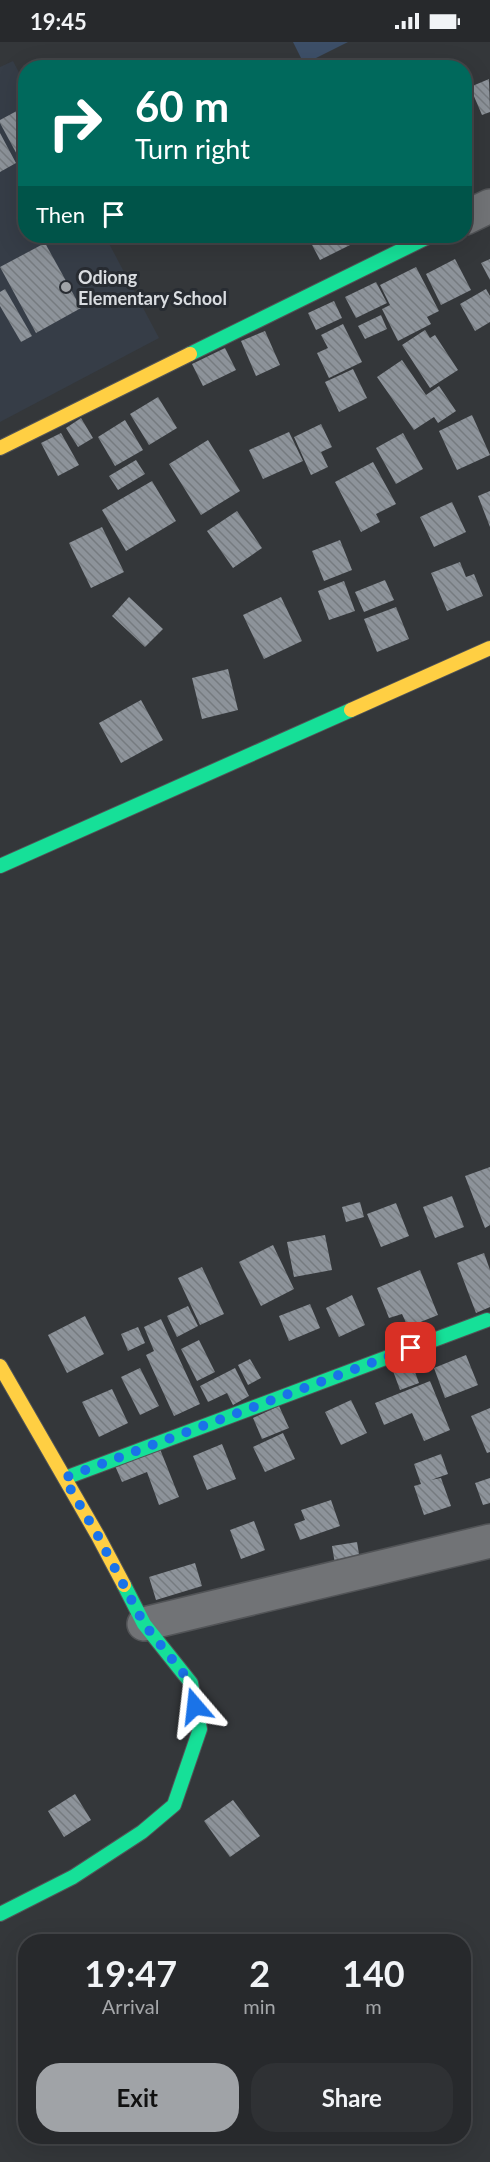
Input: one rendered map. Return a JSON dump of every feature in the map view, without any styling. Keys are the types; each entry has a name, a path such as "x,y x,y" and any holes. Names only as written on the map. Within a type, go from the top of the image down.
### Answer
{"street":[{"path":"472,215 490,206"},
{"path":"0,448 416,243"},
{"path":"0,866 490,648"},
{"path":"64,1478 487,1320"},
{"path":"0,1366 98,1536 144,1624 191,1683 200,1729 174,1805 142,1832 73,1877 0,1914"},
{"path":"144,1624 490,1541"}],"shaded area":[{"path":"293,42 348,42 312,60 302,60"},
{"name":"Odiong Elementary School","path":"13,61 18,71 18,243 109,243 159,338 0,422 0,67"}],"building":[{"path":"489,79 490,112 482,115 472,92 472,86"},
{"path":"18,110 18,156 0,123 0,120"},
{"path":"0,133 16,163 0,172"},
{"path":"45,243 81,308 36,333 0,267"},
{"path":"311,243 354,243 320,260"},
{"path":"455,259 471,290 441,305 426,274"},
{"path":"490,259 490,280 481,263"},
{"path":"416,267 439,311 427,317 431,324 398,341 382,309 390,305 380,285"},
{"path":"376,282 387,303 356,318 345,297"},
{"path":"5,289 32,336 21,342 0,306 0,292"},
{"path":"486,289 490,296 490,322 475,331 460,304"},
{"path":"334,301 342,318 316,330 308,313"},
{"path":"381,315 387,329 365,339 358,326"},
{"path":"343,324 362,362 329,378 317,353 328,348 321,335"},
{"path":"425,330 430,338 435,335 458,370 430,388 402,345"},
{"path":"265,331 280,365 256,376 241,341"},
{"path":"225,348 236,370 203,386 192,364"},
{"path":"402,360 426,395 439,386 456,411 438,423 434,417 414,430 377,377"},
{"path":"353,369 367,398 339,412 325,382"},
{"path":"158,397 177,428 149,445 130,414"},
{"path":"472,415 490,455 457,470 439,431"},
{"path":"81,418 93,438 78,447 66,428"},
{"path":"125,420 143,450 115,466 98,437"},
{"path":"321,424 332,447 321,452 328,467 311,475 294,437"},
{"path":"289,432 303,461 263,479 249,450"},
{"path":"61,433 79,465 58,476 41,443"},
{"path":"403,433 423,469 396,484 376,448"},
{"path":"208,440 240,491 201,515 169,464"},
{"path":"136,460 145,474 118,490 109,476"},
{"path":"373,462 396,504 376,514 380,522 361,532 335,482"},
{"path":"152,481 176,521 126,551 102,510"},
{"path":"490,491 490,527 478,496"},
{"path":"452,502 466,532 434,547 420,517"},
{"path":"237,511 262,548 233,568 207,531"},
{"path":"102,527 124,572 91,588 69,543"},
{"path":"340,540 352,570 324,581 312,551"},
{"path":"460,562 466,577 474,574 483,596 447,611 431,573"},
{"path":"385,580 394,600 364,612 355,592"},
{"path":"344,581 355,611 329,620 318,591"},
{"path":"129,597 163,629 145,647 112,616"},
{"path":"281,597 302,641 264,659 243,615"},
{"path":"396,607 409,639 377,652 364,619"},
{"path":"228,669 238,710 202,719 192,678"},
{"path":"141,700 163,740 121,763 99,723"},
{"path":"490,1167 490,1225 485,1228 465,1176"},
{"path":"452,1196 464,1227 435,1238 423,1207"},
{"path":"360,1202 364,1217 346,1222 342,1207"},
{"path":"396,1203 409,1236 381,1247 367,1214"},
{"path":"325,1235 332,1270 294,1277 287,1242"},
{"path":"273,1245 294,1289 261,1306 239,1262"},
{"path":"484,1253 490,1270 490,1307 476,1313 457,1263"},
{"path":"202,1267 224,1314 200,1325 178,1278"},
{"path":"420,1270 438,1315 408,1327 402,1314 389,1318 377,1288"},
{"path":"352,1295 365,1325 339,1337 326,1308"},
{"path":"310,1304 320,1328 289,1341 279,1316"},
{"path":"188,1306 198,1326 177,1337 167,1316"},
{"path":"85,1316 104,1354 67,1373 48,1335"},
{"path":"161,1319 200,1404 174,1416 146,1355 154,1351 144,1327"},
{"path":"138,1327 145,1343 128,1351 121,1334"},
{"path":"199,1340 215,1372 197,1381 181,1349"},
{"path":"408,1353 419,1383 400,1390 389,1360"},
{"path":"466,1355 478,1385 445,1398 434,1368"},
{"path":"250,1359 261,1378 248,1385 238,1365"},
{"path":"140,1368 159,1406 140,1415 121,1377"},
{"path":"235,1368 249,1396 233,1405 227,1393 208,1402 200,1386"},
{"path":"430,1381 450,1430 424,1441 412,1413 384,1425 375,1403"},
{"path":"112,1389 128,1423 99,1437 82,1402"},
{"path":"351,1400 367,1433 341,1445 325,1412"},
{"path":"279,1406 289,1428 262,1439 253,1418"},
{"path":"490,1408 490,1452 487,1453 471,1416"},
{"path":"283,1433 295,1459 265,1472 253,1447"},
{"path":"158,1444 179,1497 159,1505 147,1472 122,1482 113,1461"},
{"path":"222,1444 236,1479 207,1490 193,1456"},
{"path":"441,1454 448,1474 431,1480 441,1478 451,1506 424,1515 414,1486 421,1484 414,1464"},
{"path":"490,1478 490,1503 483,1505 475,1483"},
{"path":"331,1500 340,1526 300,1540 294,1524 305,1520 301,1510"},
{"path":"254,1521 265,1550 241,1559 230,1530"},
{"path":"357,1542 360,1560 335,1564 332,1546"},
{"path":"195,1563 202,1586 156,1600 149,1577"},
{"path":"75,1794 91,1820 64,1837 48,1811"},
{"path":"233,1800 260,1836 230,1857 204,1821"}],"traffic: fast":[{"path":"190,354 416,243"},
{"path":"0,866 351,710"},
{"path":"65,1478 487,1320"},
{"path":"0,1914 73,1877 142,1832 174,1805 200,1729 191,1683 144,1624 124,1585"}],"traffic: slow":[{"path":"0,448 190,354"},
{"path":"351,710 490,648"},
{"path":"0,1366 124,1585"}],"place":[{"name":"Odiong Elementary School","path":"66,287"}],"route":[{"path":"195,1706 191,1683 144,1624 98,1536 64,1478 411,1348"}]}
